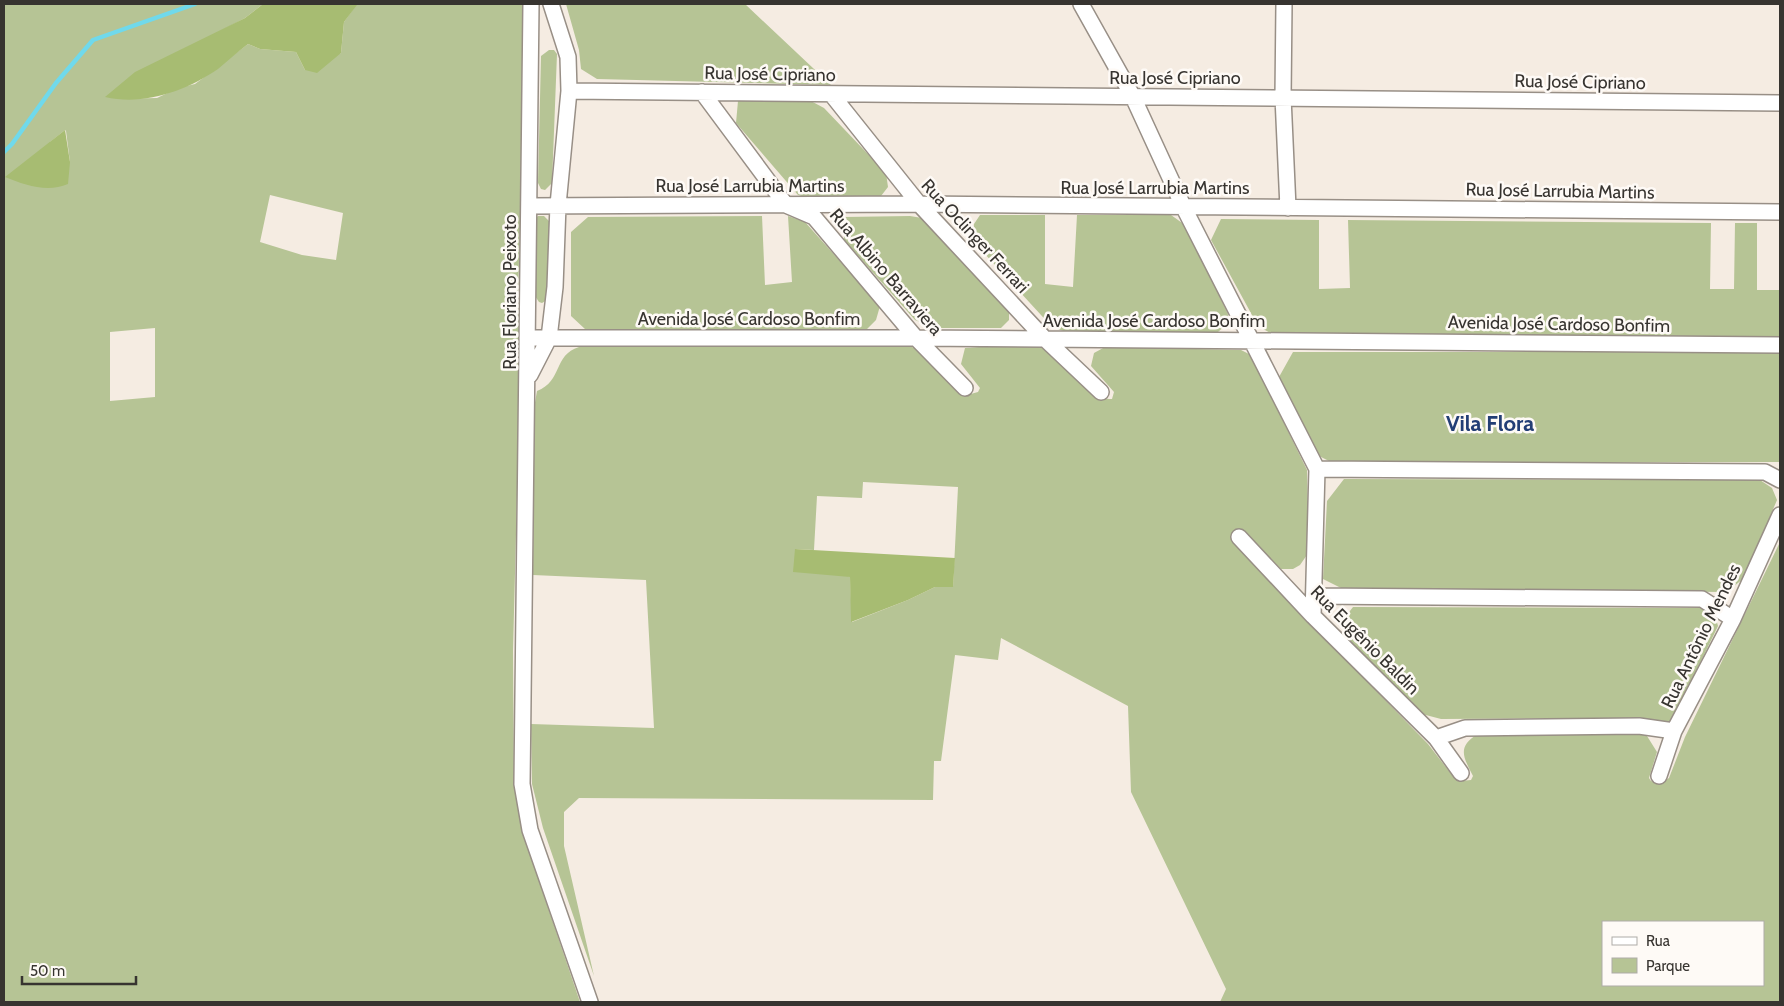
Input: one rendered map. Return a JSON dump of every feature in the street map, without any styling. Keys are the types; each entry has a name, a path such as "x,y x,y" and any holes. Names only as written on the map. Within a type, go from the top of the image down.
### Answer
{"street":[{"name":"Rua Floriano Peixoto","path":"528,379 531,4"},
{"name":"Rua Floriano Peixoto","path":"528,379 549,338 555,287 558,205 569,91 568,57 551,4"},
{"path":"1081,4 1133,97 1184,208 1253,340 1317,469 1313,616"},
{"path":"1284,4 1283,97 1288,208"},
{"name":"Rua José Cipriano","path":"569,91 1780,103"},
{"path":"702,92 786,205"},
{"name":"Rua Oclinger Ferrari","path":"832,95 918,204 1045,339 1101,392"},
{"name":"Rua José Larrubia Martins","path":"530,206 918,204 1184,208 1780,212"},
{"name":"Rua Albino Barraviera","path":"786,205 814,217 916,338 965,388"},
{"name":"Avenida José Cardoso Bonfim","path":"527,338 916,338 1780,345"},
{"path":"528,379 522,651 522,784 530,830 590,1002"},
{"path":"1317,469 1765,472 1780,480"},
{"name":"Rua Antônio Mendes","path":"1658,776 1674,732 1732,619 1780,514"},
{"name":"Rua Eugênio Baldin","path":"1238,537 1313,616 1436,738 1461,773"},
{"path":"1315,596 1702,599 1732,619"},
{"path":"1436,738 1465,728 1639,726 1674,732"}],"green space":[{"path":"4,4 263,4 245,18 194,45 116,99 157,98 178,88 195,84 248,44 260,49 296,52 305,70 341,53 344,22 357,4 523,4 524,90 518,295 520,379 513,651 514,783 522,831 580,1002 4,1002","holes":["66,131 70,162 50,142","270,195 343,213 336,260 302,255 260,242","155,328 155,397 110,401 110,332"]},
{"path":"263,4 357,5 344,22 341,53 317,73 305,70 296,52 260,49 248,44 206,77 178,90 164,95 135,100 105,97 135,72 245,18"},
{"path":"566,4 745,4 831,85 597,79 581,69 579,50"},
{"path":"549,50 554,50 557,54 552,183 545,190 541,189 538,183 541,56"},
{"path":"809,100 824,108 886,173 888,187 881,196 811,199 798,195 736,123 738,101"},
{"path":"65,130 70,162 68,184 60,187 44,188 5,177"},
{"path":"980,215 1045,215 1045,284 1073,287 1077,215 1171,215 1185,225 1228,314 1227,324 1218,332 1069,333 1052,327 973,241 974,224"},
{"path":"538,216 544,216 551,223 547,300 542,303 535,296 535,219"},
{"path":"762,216 765,285 792,282 788,216 805,222 880,306 876,320 867,329 585,329 571,316 571,232 588,217"},
{"path":"910,216 922,218 1009,309 1009,320 1001,328 934,328 915,320 844,240 844,217"},
{"path":"1221,219 1319,220 1319,289 1350,288 1348,220 1711,223 1710,289 1734,289 1735,223 1757,223 1757,290 1780,290 1780,337 1272,334 1258,326 1211,240"},
{"path":"1020,345 1050,351 1065,363 1093,394 1102,398 1112,399 1114,392 1091,366 1094,353 1105,347 1241,350 1251,355 1307,470 1309,552 1300,565 1293,569 1281,569 1246,534 1240,531 1309,622 1428,744 1452,775 1461,781 1471,780 1473,776 1465,758 1464,748 1478,734 1636,733 1647,736 1657,752 1649,778 1651,781 1661,783 1669,778 1685,737 1780,542 1780,1002 1220,1002 1226,989 1131,792 1128,706 1001,638 998,660 955,655 941,761 934,761 933,800 579,798 564,812 564,846 594,976 543,828 532,784 531,724 654,728 646,580 533,575 534,408 537,391 551,381 565,356 579,347 909,346 923,351 960,393 967,395 978,392 980,388 961,364 965,348","holes":["863,482 958,487 953,587 935,587 852,622 850,577 795,549 814,550 817,496 862,498"]},
{"path":"1293,352 1780,352 1780,462 1333,463 1319,456 1279,377"},
{"path":"1344,479 1760,480 1772,488 1777,500 1744,578 1727,592 1343,589 1323,579 1327,501"},
{"path":"795,549 955,558 953,587 935,587 908,600 851,622 850,577 793,572"},
{"path":"1353,607 1700,608 1715,615 1718,626 1672,721 1667,723 1642,718 1441,719 1422,714 1344,638 1343,620"}],"waterway":[{"path":"4,152 12,144 56,83 93,40 195,4"}],"district":[{"name":"Vila Flora","path":"1490,423"}]}
